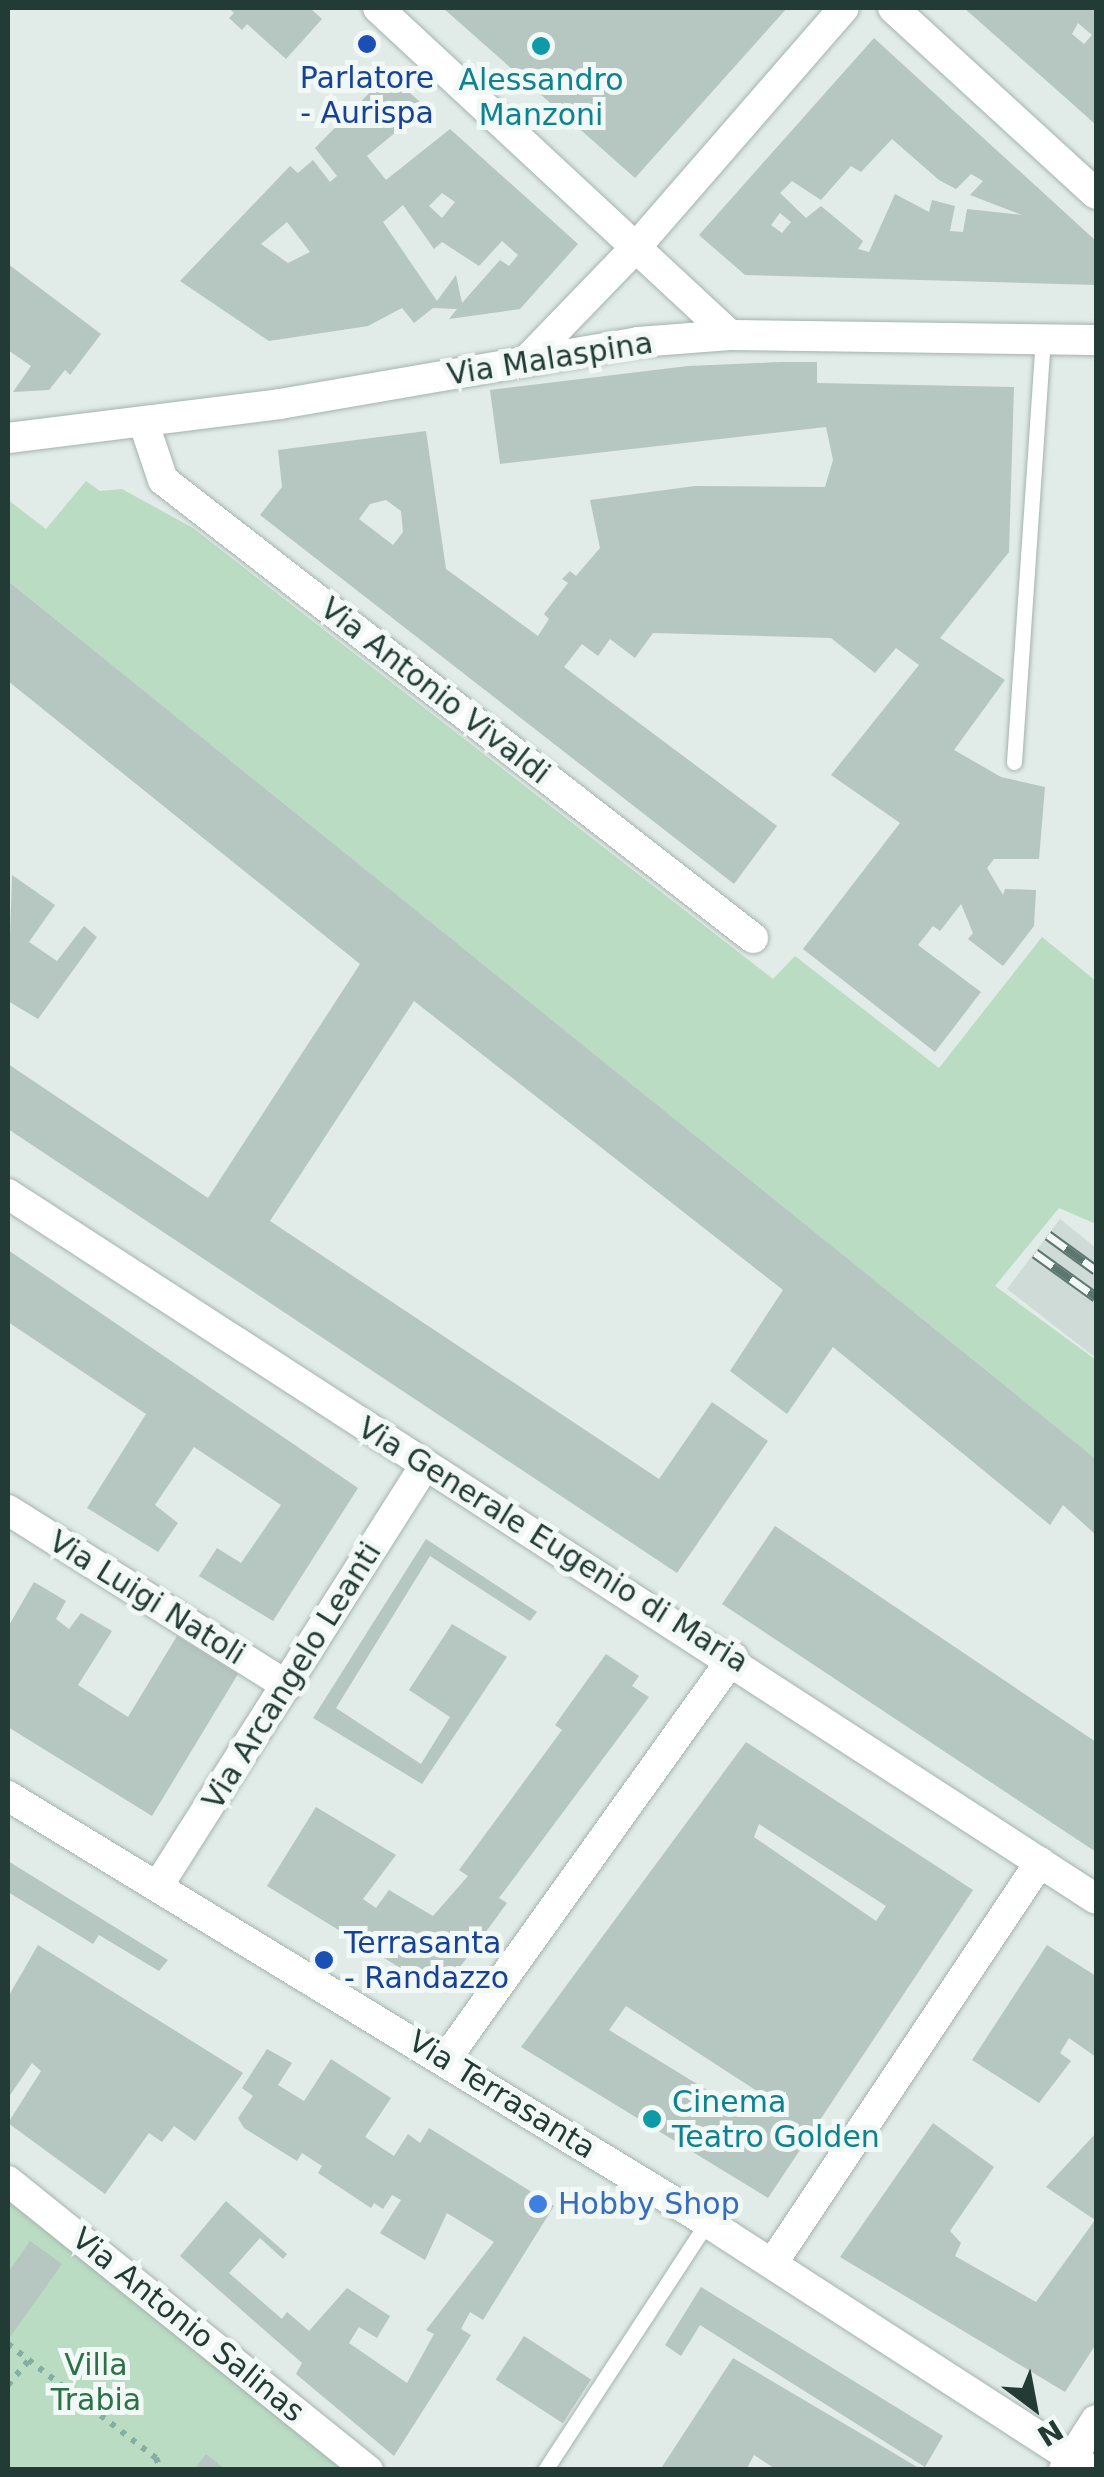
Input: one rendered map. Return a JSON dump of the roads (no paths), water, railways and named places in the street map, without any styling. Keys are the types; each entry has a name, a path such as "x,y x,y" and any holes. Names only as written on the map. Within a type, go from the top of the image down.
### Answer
{"street":[{"path":"378,8 730,335"},
{"path":"529,358 637,246 844,8"},
{"path":"893,8 1096,194"},
{"name":"Via Malaspina","path":"8,438 144,424 529,358 730,335 1096,340"},
{"name":"Via Antonio Vivaldi","path":"144,424 163,480 753,938"},
{"name":"Via Generale Eugenio di Maria","path":"8,1194 425,1466 733,1658 1096,1898"},
{"name":"Via Arcangelo Leanti","path":"158,1886 425,1466"},
{"name":"Via Luigi Natoli","path":"8,1510 287,1686"},
{"path":"445,2060 733,1658"},
{"name":"Via Terrasanta","path":"8,1796 707,2222 1075,2466"},
{"path":"772,2264 1040,1862"},
{"name":"Via Antonio Salinas","path":"8,2181 368,2470"},
{"path":"1075,2466 1096,2420"}],"lane":[{"path":"1014,762 1043,340"},
{"path":"545,2470 707,2222"}],"railway":[{"path":"1048,1235 1096,1270"},
{"path":"1035,1253 1096,1297"}],"place":[{"name":"Parlatore - Aurispa","path":"367,44"},
{"name":"Alessandro Manzoni","path":"541,46"},
{"name":"Terrasanta - Randazzo","path":"324,1960"},
{"name":"Cinema Teatro Golden","path":"652,2119"},
{"name":"Hobby Shop","path":"538,2204"}],"park label":[{"name":"Villa Trabia","path":"96,2382"}]}
